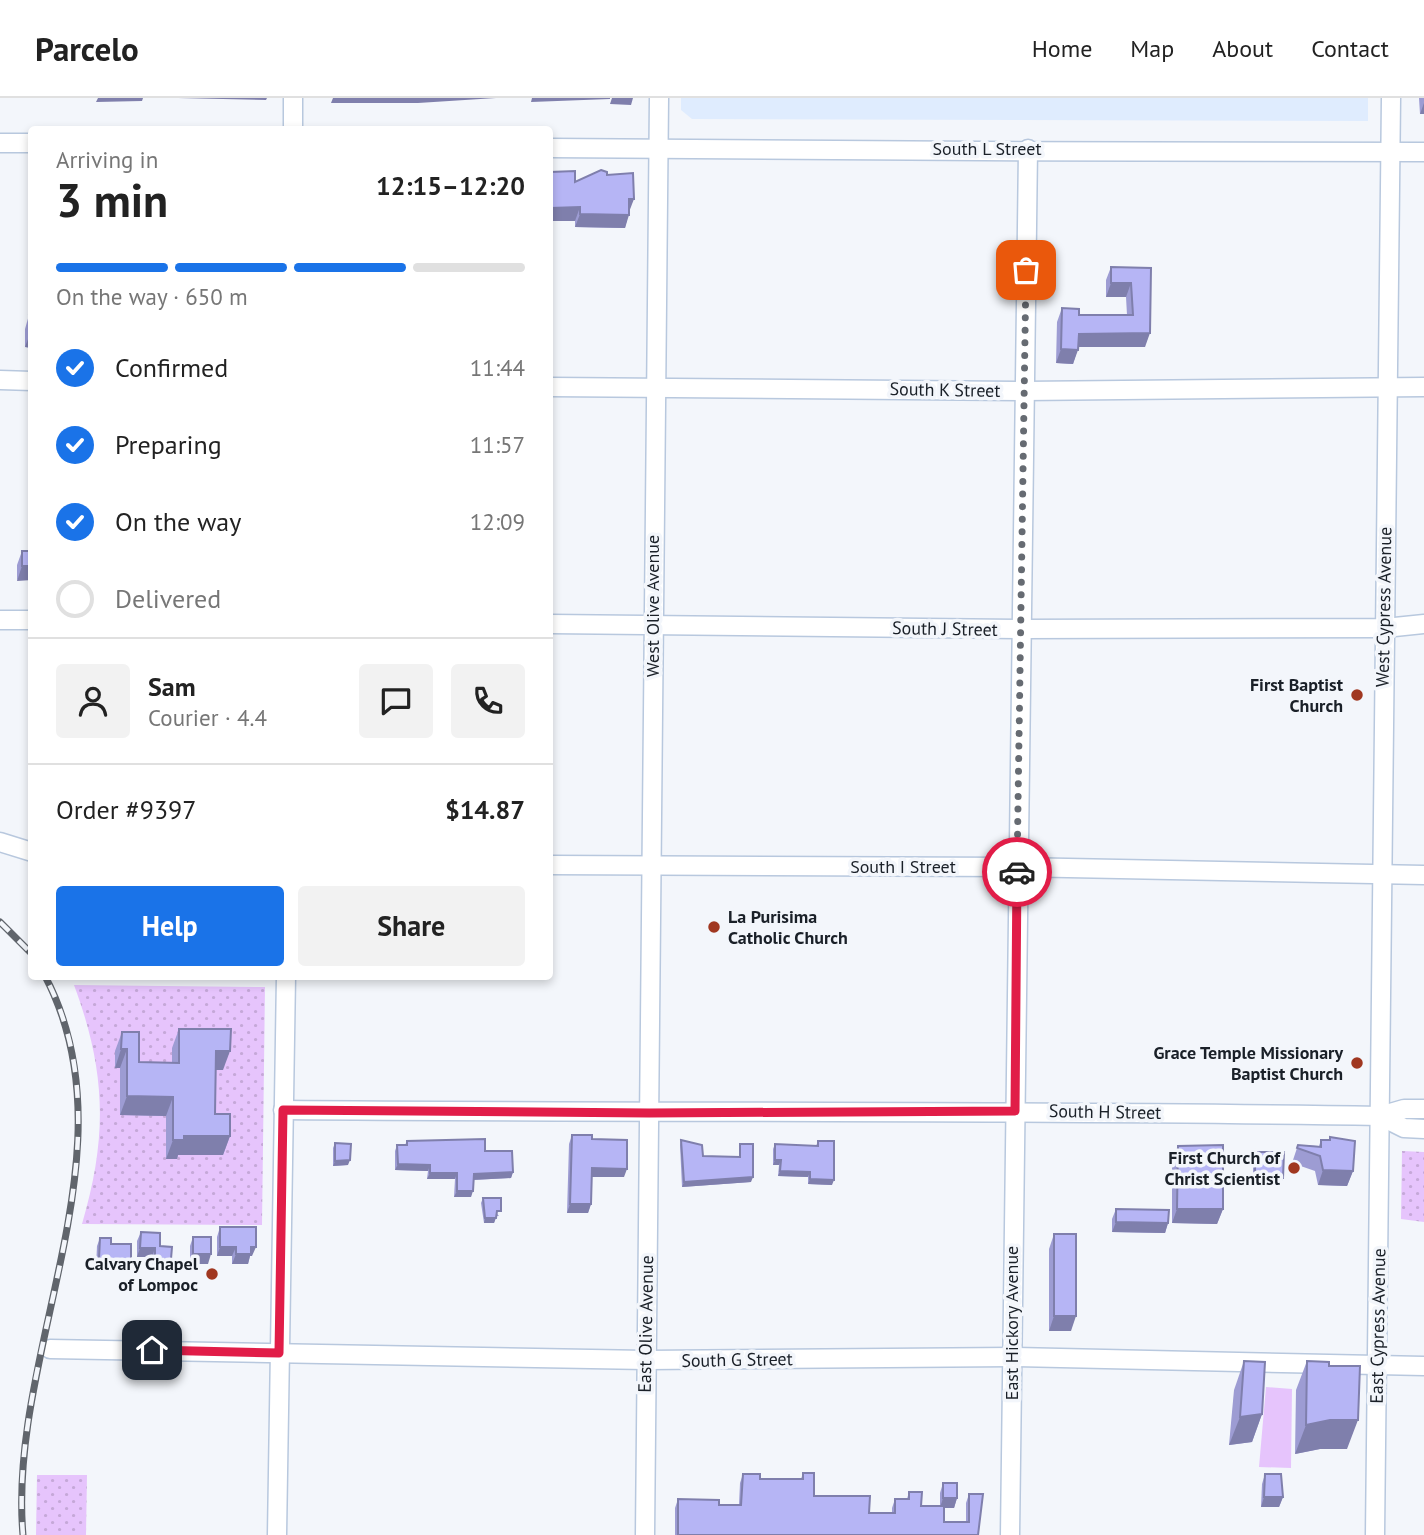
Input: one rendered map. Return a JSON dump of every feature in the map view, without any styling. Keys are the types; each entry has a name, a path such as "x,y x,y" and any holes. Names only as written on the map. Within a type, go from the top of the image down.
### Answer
{"street":[{"path":"293,98 293,126"},
{"name":"West Olive Avenue","path":"649,1113 659,98"},
{"name":"West Cypress Avenue","path":"1380,1116 1380,876 1391,98"},
{"path":"0,143 28,143"},
{"name":"South L Street","path":"553,148 1028,149 1252,155 1424,152"},
{"name":"East Hickory Avenue","path":"1010,1535 1028,149"},
{"path":"0,380 28,381"},
{"name":"South K Street","path":"553,387 1024,391 1424,387"},
{"path":"0,620 28,620"},
{"name":"South J Street","path":"553,624 1022,629 1384,628 1424,624"},
{"path":"0,842 28,851"},
{"name":"South I Street","path":"553,864 1017,867 1424,875"},
{"path":"278,1535 286,980"},
{"name":"South H Street","path":"283,1110 649,1113 1015,1111 1380,1116 1404,1109 1424,1109"},
{"name":"East Olive Avenue","path":"645,1535 649,1113"},
{"name":"South H Street","path":"1380,1116 1404,1128 1424,1129"},
{"name":"East Cypress Avenue","path":"1375,1535 1380,1116"},
{"name":"South G Street","path":"50,1349 646,1360 1013,1357 1424,1366"}],"shaded area":[{"path":"681,98 1368,98 1368,121 692,119 681,110"},
{"path":"74,985 265,987 262,1225 82,1224 96,1162 100,1104 92,1046"},
{"path":"1402,1151 1424,1152 1424,1222 1401,1219"},
{"path":"1266,1387 1292,1389 1291,1468 1259,1467"},
{"path":"37,1475 87,1475 86,1535 36,1535"}],"building":[{"path":"601,170 607,172 607,175 633,173 634,199 629,199 629,215 580,214 580,207 553,208 553,172 575,171 575,182"},
{"path":"1111,267 1151,268 1150,333 1079,334 1078,350 1061,349 1062,308 1079,309 1079,315 1133,315 1131,283 1111,283"},
{"path":"22,551 28,551 28,566 22,566"},
{"path":"179,1029 231,1029 230,1051 216,1051 215,1114 230,1114 230,1136 184,1136 184,1140 173,1140 173,1097 127,1096 127,1049 121,1049 122,1032 139,1032 139,1062 179,1063"},
{"path":"572,1135 592,1135 592,1139 627,1140 627,1169 592,1168 591,1204 570,1204"},
{"path":"1330,1137 1355,1141 1353,1171 1323,1170 1320,1156 1297,1148 1298,1145 1321,1147 1321,1140 1330,1140"},
{"path":"485,1139 485,1151 512,1151 513,1172 474,1174 473,1191 457,1191 457,1173 430,1173 430,1165 398,1164 397,1145 407,1145 407,1141"},
{"path":"681,1140 702,1145 703,1156 740,1157 740,1144 753,1144 753,1177 684,1182"},
{"path":"818,1141 834,1141 834,1180 810,1179 810,1172 780,1171 781,1160 775,1160 775,1144 818,1146"},
{"path":"335,1143 351,1144 350,1160 335,1161"},
{"path":"1223,1145 1223,1209 1177,1209 1178,1146"},
{"path":"1255,1152 1284,1152 1283,1178 1255,1178"},
{"path":"483,1198 501,1198 501,1211 497,1211 496,1218 485,1218"},
{"path":"1116,1209 1169,1210 1168,1223 1116,1222"},
{"path":"220,1227 256,1227 256,1247 251,1247 251,1254 236,1254 236,1247 220,1247"},
{"path":"141,1232 160,1233 160,1246 172,1247 171,1259 155,1259 155,1248 140,1248"},
{"path":"1054,1234 1076,1234 1076,1316 1054,1316"},
{"path":"193,1237 211,1237 211,1254 193,1254"},
{"path":"100,1238 111,1238 111,1244 131,1244 131,1259 99,1259"},
{"path":"1244,1361 1265,1362 1262,1414 1240,1417"},
{"path":"1307,1361 1329,1362 1329,1366 1360,1366 1358,1420 1330,1420 1306,1425"},
{"path":"803,1473 814,1473 814,1496 870,1496 869,1513 895,1513 895,1499 909,1499 909,1492 922,1492 921,1506 944,1506 944,1522 969,1522 969,1494 983,1494 978,1535 678,1535 678,1499 719,1500 719,1505 741,1505 743,1474 760,1474 760,1479 803,1479"},
{"path":"1265,1474 1281,1474 1283,1497 1264,1497"},
{"path":"943,1483 957,1483 957,1498 943,1498"}],"railway":[{"path":"0,922 28,950"},
{"path":"23,1535 23,1465 33,1395 63,1252 74,1181 78,1111 70,1043 46,980"}],"way so far":[{"path":"1017,872 1026,270"}],"place":[{"name":"First Baptist Church","path":"1357,695"},
{"name":"La Purisima Catholic Church","path":"714,927"},
{"name":"Grace Temple Missionary Baptist Church","path":"1357,1063"},
{"name":"First Church of Christ Scientist","path":"1294,1168"},
{"name":"Calvary Chapel of Lompoc","path":"212,1274"}],"route":[{"path":"152,1350 279,1353 283,1110 649,1113 1015,1111 1017,872"}]}
